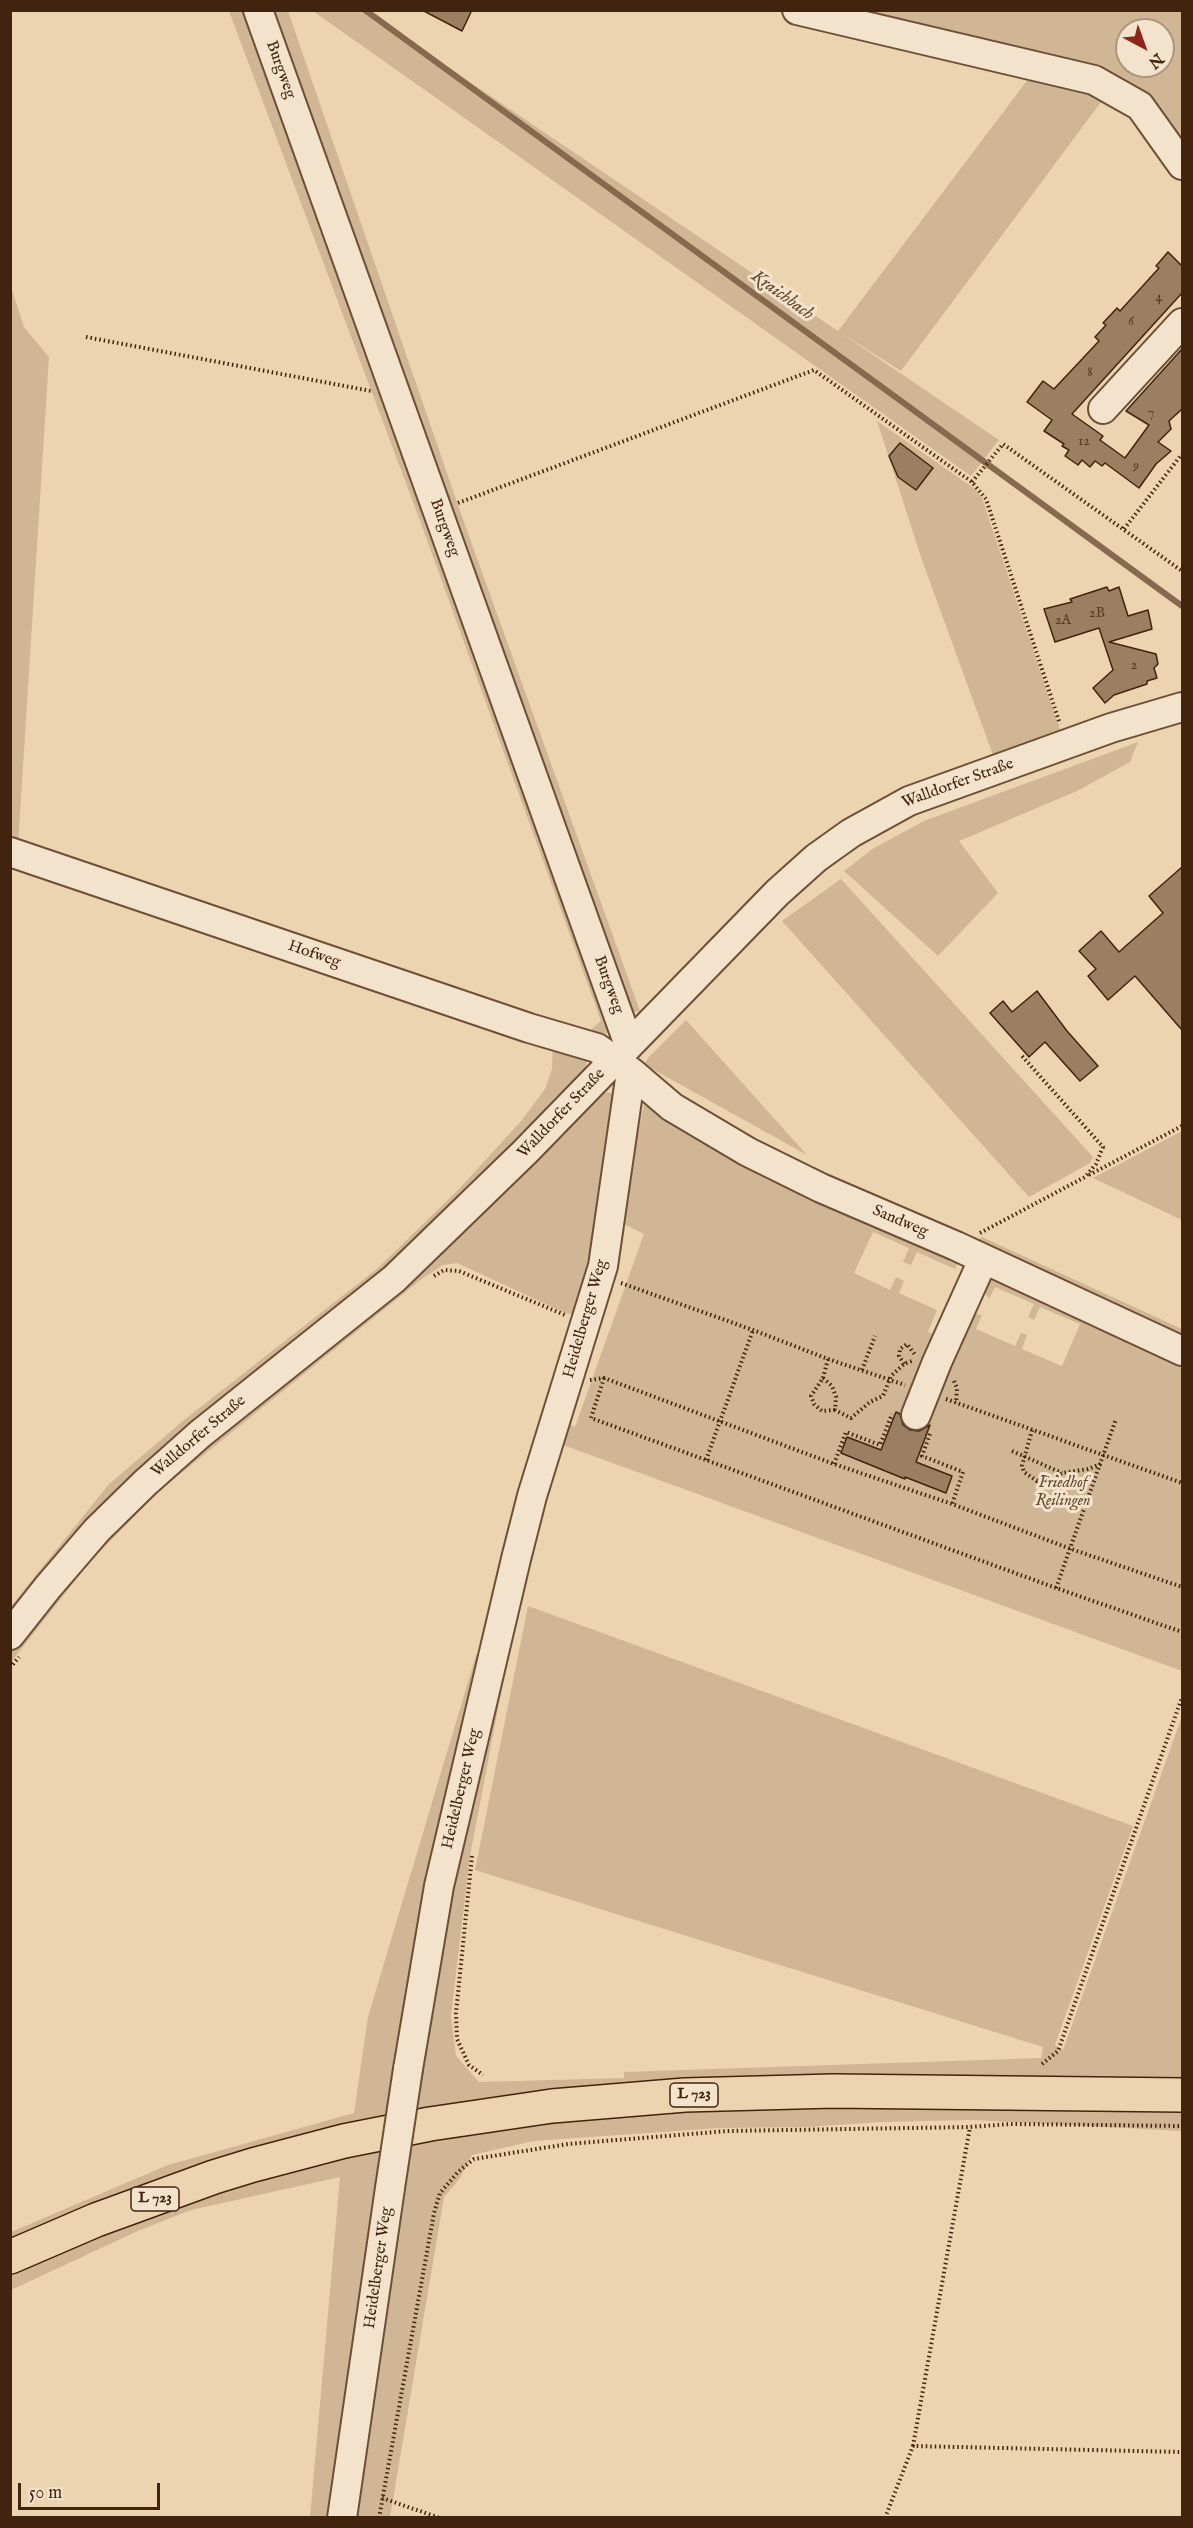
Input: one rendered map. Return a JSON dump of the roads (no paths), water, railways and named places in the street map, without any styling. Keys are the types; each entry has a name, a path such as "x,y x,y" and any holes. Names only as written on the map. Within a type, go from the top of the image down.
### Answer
{"main road":[{"name":"L 723","path":"10,2257 96,2220 214,2177 265,2162 344,2141 419,2126 552,2106 686,2095 833,2091 1182,2094"}],"street":[{"name":"Burgweg","path":"258,10 438,510 625,1059"},
{"path":"797,10 1094,80 1140,106 1182,165"},
{"path":"1103,409 1182,323"},
{"name":"Walldorfer Straße","path":"18,1642 48,1587 90,1538 145,1483 200,1434 394,1279 625,1059 777,893 816,858 851,833 909,801 1111,728 1182,707"},
{"name":"Hofweg","path":"10,852 625,1059"},
{"name":"Sandweg","path":"625,1059 672,1107 740,1148 821,1188 956,1246 1182,1351"},
{"name":"Heidelberger Weg","path":"342,2517 408,2069 439,1886 532,1496 603,1266 625,1059"},
{"path":"916,1414 983,1260"}],"waterway":[{"name":"Kraichbach","path":"365,10 1182,606"}],"park label":[{"name":"Friedhof Reilingen","path":"1063,1493"}]}
